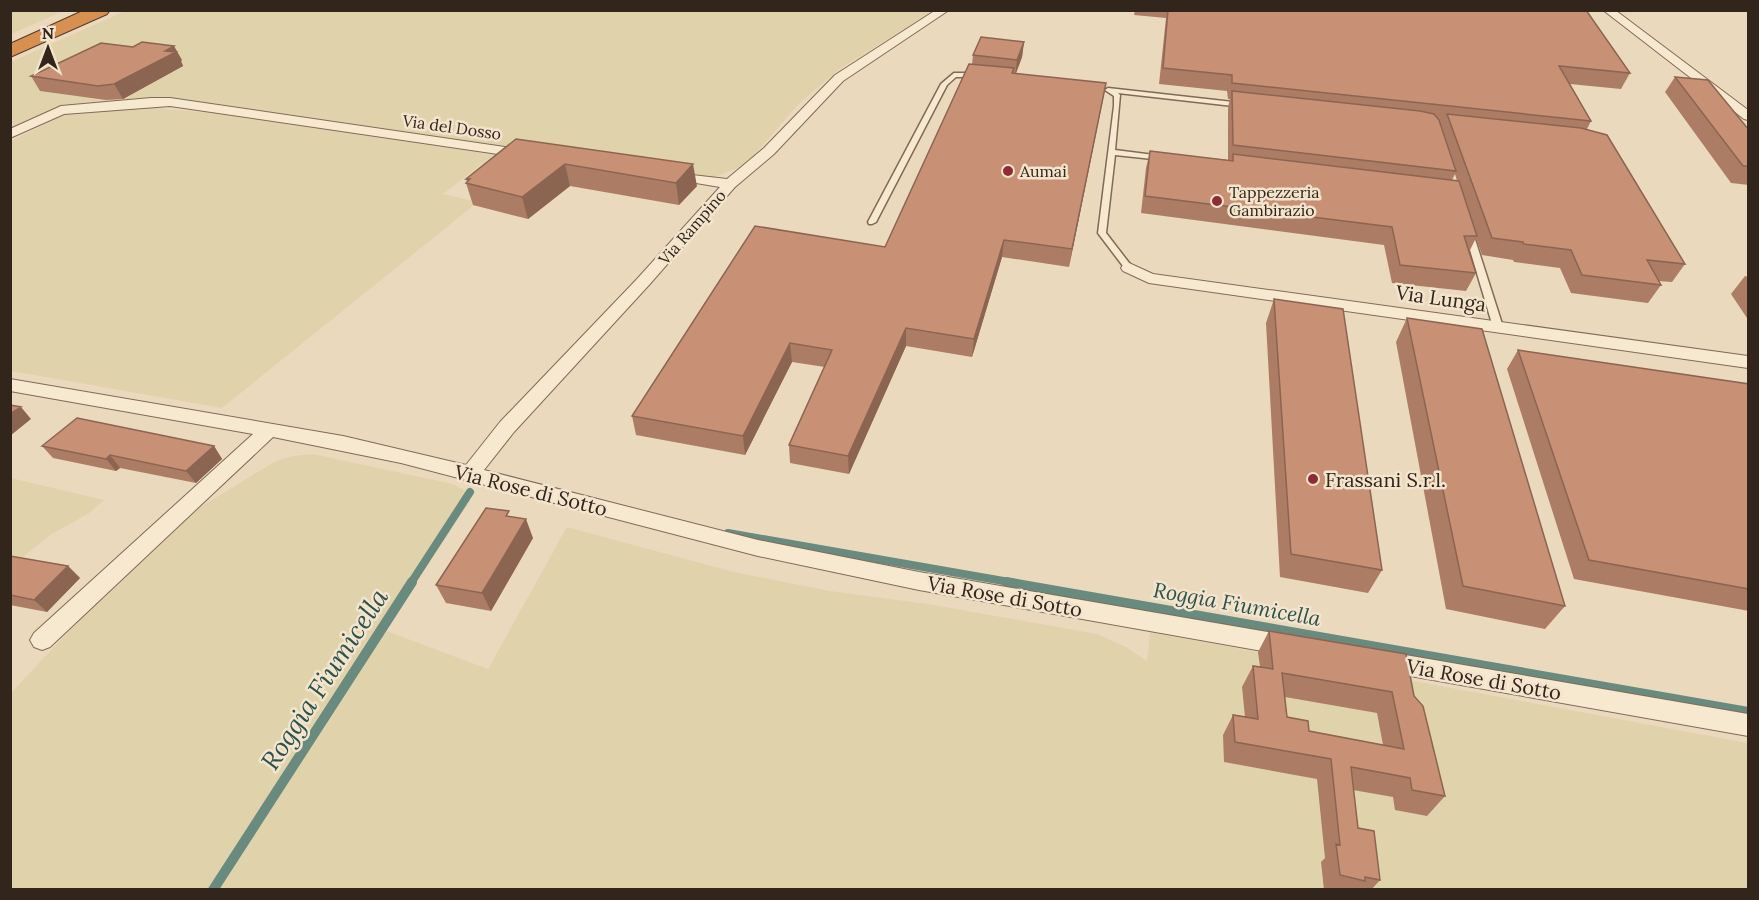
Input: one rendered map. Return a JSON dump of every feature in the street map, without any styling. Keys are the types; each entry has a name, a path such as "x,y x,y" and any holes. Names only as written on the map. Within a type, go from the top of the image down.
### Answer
{"highway":[{"path":"10,42 82,10"},
{"path":"10,51 101,10"}],"street":[{"name":"Via Rampino","path":"469,475 507,428 644,282 730,184 769,151 839,78 919,29 944,10"},
{"path":"1609,12 1749,117"},
{"name":"Via del Dosso","path":"10,134 61,110 170,102 541,156"},
{"path":"659,173 730,184"},
{"name":"Via Lunga","path":"1130,268 1149,278 1749,362"},
{"name":"Via Rose di Sotto","path":"10,385 269,430 400,456 769,550 919,581 1311,649"},
{"path":"42,640 269,430"},
{"name":"Via Rose di Sotto","path":"1359,657 1749,725"}],"lane":[{"path":"872,222 944,84 954,75 981,76"},
{"path":"1097,89 1253,106"},
{"path":"1108,90 1117,95 1102,233 1130,268"},
{"path":"1111,152 1168,159"},
{"path":"1467,227 1498,327"}],"shaded area":[{"path":"11,10 64,10 64,11 11,34"},
{"path":"125,11 933,11 838,70 798,105 754,155 738,168 715,177 173,98 66,106 11,132 11,62"},
{"path":"125,108 215,113 495,154 443,194 478,202 222,408 11,371 11,141 67,113"},
{"path":"313,454 453,484 469,493 470,501 384,630 488,669 567,527 734,572 830,591 928,604 1097,634 1126,647 1147,661 1150,632 1748,743 1748,889 11,889 10,694 128,568 194,511 274,462 292,456"},
{"path":"11,478 104,500 88,514 50,535 11,567"}],"building":[{"path":"1168,10 1586,10 1630,73 1559,66 1591,121 1232,83 1232,75 1163,68"},
{"path":"981,37 1024,42 1017,60 973,55"},
{"path":"142,42 174,46 165,51 176,52 114,84 98,86 31,76 101,43 133,47"},
{"path":"969,64 1014,68 1012,73 1106,83 1072,249 1004,240 974,339 906,328 848,456 789,445 832,350 790,343 743,436 632,416 755,226 885,247"},
{"path":"1675,77 1708,80 1749,130 1749,166 1743,166"},
{"path":"1232,91 1434,114 1439,120 1456,171 1233,145"},
{"path":"1447,114 1581,128 1607,135 1685,264 1647,260 1661,285 1582,275 1571,250 1492,238"},
{"path":"516,139 693,164 676,183 565,164 522,197 466,183 470,179 466,179"},
{"path":"1150,151 1233,161 1233,154 1459,181 1477,236 1464,236 1476,273 1400,265 1392,227 1145,196"},
{"path":"1274,299 1343,309 1382,570 1291,554"},
{"path":"1407,318 1482,329 1565,606 1463,586"},
{"path":"1518,350 1749,384 1749,589 1589,560"},
{"path":"10,405 21,407 10,414"},
{"path":"77,418 214,446 186,471 110,455 106,459 42,446"},
{"path":"486,508 509,511 506,516 526,519 482,593 436,585"},
{"path":"10,556 68,566 34,600 10,595"},
{"path":"1269,631 1406,654 1414,696 1423,706 1445,796 1412,790 1410,778 1351,767 1358,828 1374,831 1380,880 1365,877 1365,881 1340,875 1336,844 1340,845 1331,759 1235,742 1233,715 1258,719 1253,666 1273,669","holes":["1282,673 1392,692 1404,749 1309,731 1308,721 1287,717"]}],"waterway":[{"name":"Roggia Fiumicella","path":"411,583 470,492"},
{"name":"Roggia Fiumicella","path":"728,533 1015,583"},
{"name":"Roggia Fiumicella","path":"213,890 412,582"},
{"name":"Roggia Fiumicella","path":"1006,582 1748,712"}],"place":[{"name":"Aumai","path":"1008,171"},
{"name":"Tappezzeria Gambirazio","path":"1217,201"},
{"name":"Frassani S.r.l.","path":"1313,479"}]}
